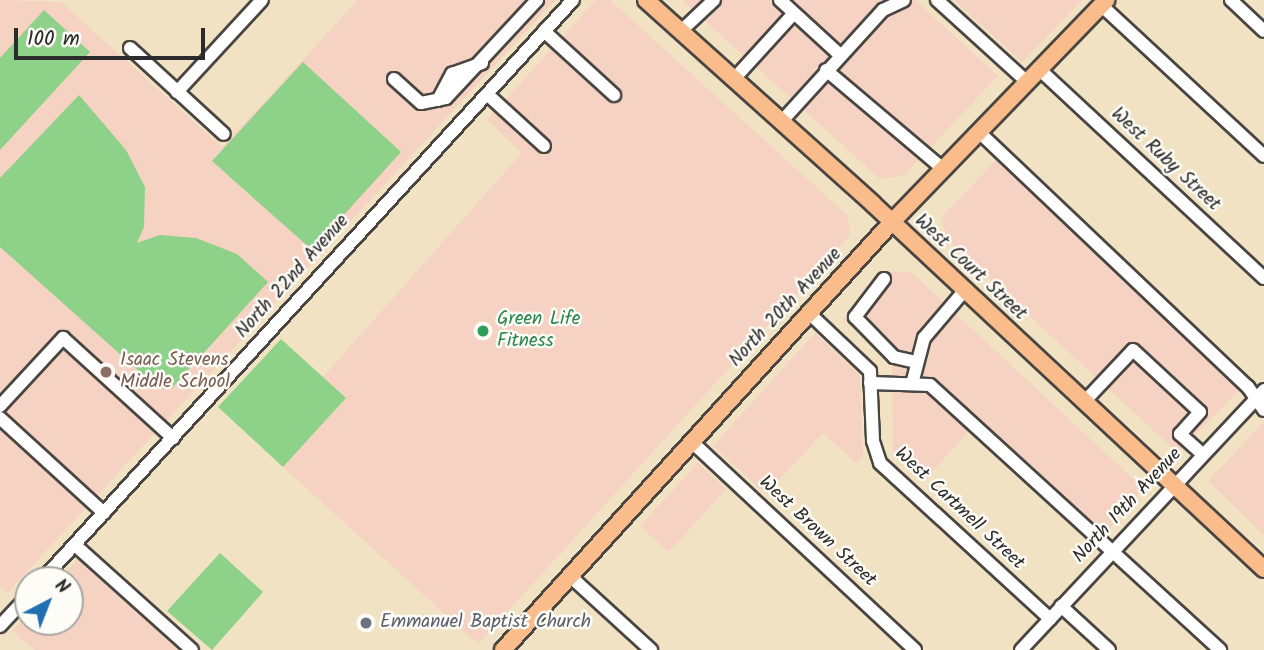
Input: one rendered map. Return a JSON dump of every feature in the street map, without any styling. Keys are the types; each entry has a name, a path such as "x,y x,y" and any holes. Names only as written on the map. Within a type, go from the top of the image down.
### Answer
{"main road":[{"name":"West Court Street","path":"646,0 782,121 1264,569"},
{"name":"North 20th Avenue","path":"503,650 891,223 1104,3"}],"street":[{"path":"177,92 262,0"},
{"path":"394,79 421,103 438,100 452,74 482,63 537,0"},
{"name":"North 22nd Avenue","path":"56,566 573,0"},
{"path":"681,31 714,0"},
{"path":"780,0 840,55"},
{"path":"782,121 883,10 904,0"},
{"path":"937,0 1027,82"},
{"path":"1231,0 1264,31"},
{"path":"1104,3 1264,156"},
{"path":"734,79 794,13"},
{"path":"544,31 614,95"},
{"path":"130,48 223,134"},
{"name":"West Ruby Street","path":"1039,69 1264,278"},
{"path":"826,71 943,169"},
{"path":"487,94 544,146"},
{"path":"979,132 1260,394 1264,410"},
{"path":"884,279 855,317 894,357 915,362"},
{"path":"912,384 915,362 930,328 964,291"},
{"name":"West Cartmell Street","path":"809,313 868,368 877,459 1050,619"},
{"path":"0,406 63,338 173,438"},
{"path":"1084,402 1133,350 1200,412 1180,434 1202,454"},
{"path":"870,383 929,385 1220,650"},
{"name":"North 19th Avenue","path":"1021,650 1173,484 1260,394"},
{"path":"0,418 104,513"},
{"name":"West Brown Street","path":"692,442 915,650"},
{"path":"75,545 192,650"},
{"path":"570,576 651,650"},
{"path":"1062,606 1109,650"},
{"path":"0,626 5,611"}],"shaded area":[{"name":"Isaac Stevens Middle School","path":"0,0 61,2 222,147 358,0 555,0 32,566 14,566 14,585 7,593 0,587"},
{"path":"596,0 610,0 848,216 850,235 478,644 283,467 346,398 323,377 522,153 487,120"},
{"path":"682,0 915,0 998,76 904,175 880,179"},
{"path":"954,0 1082,0 1022,62"},
{"path":"999,157 1242,387 1178,453 946,239 942,217"},
{"path":"888,272 911,272 1144,489 1102,537 977,422 924,481 893,454 892,366 843,319"},
{"path":"815,333 860,375 863,456 856,463 823,433 766,494 713,446"},
{"path":"1264,422 1264,535 1208,481"},
{"path":"698,463 726,489 669,552 640,526"},
{"path":"78,559 178,650 34,650 18,636 84,636 84,566 71,566"}],"green space":[{"path":"44,10 90,52 0,150 0,58"},
{"path":"303,62 401,152 312,250 212,161"},
{"path":"79,95 126,150 145,187 144,227 137,243 160,235 196,238 237,254 268,282 172,388 159,389 0,247 0,178"},
{"path":"281,339 346,398 283,467 218,407"},
{"path":"220,553 263,592 212,650 167,611"}],"place":[{"name":"Green Life Fitness","path":"483,331"},
{"name":"Isaac Stevens Middle School","path":"106,372"},
{"name":"Emmanuel Baptist Church","path":"366,623"}]}
